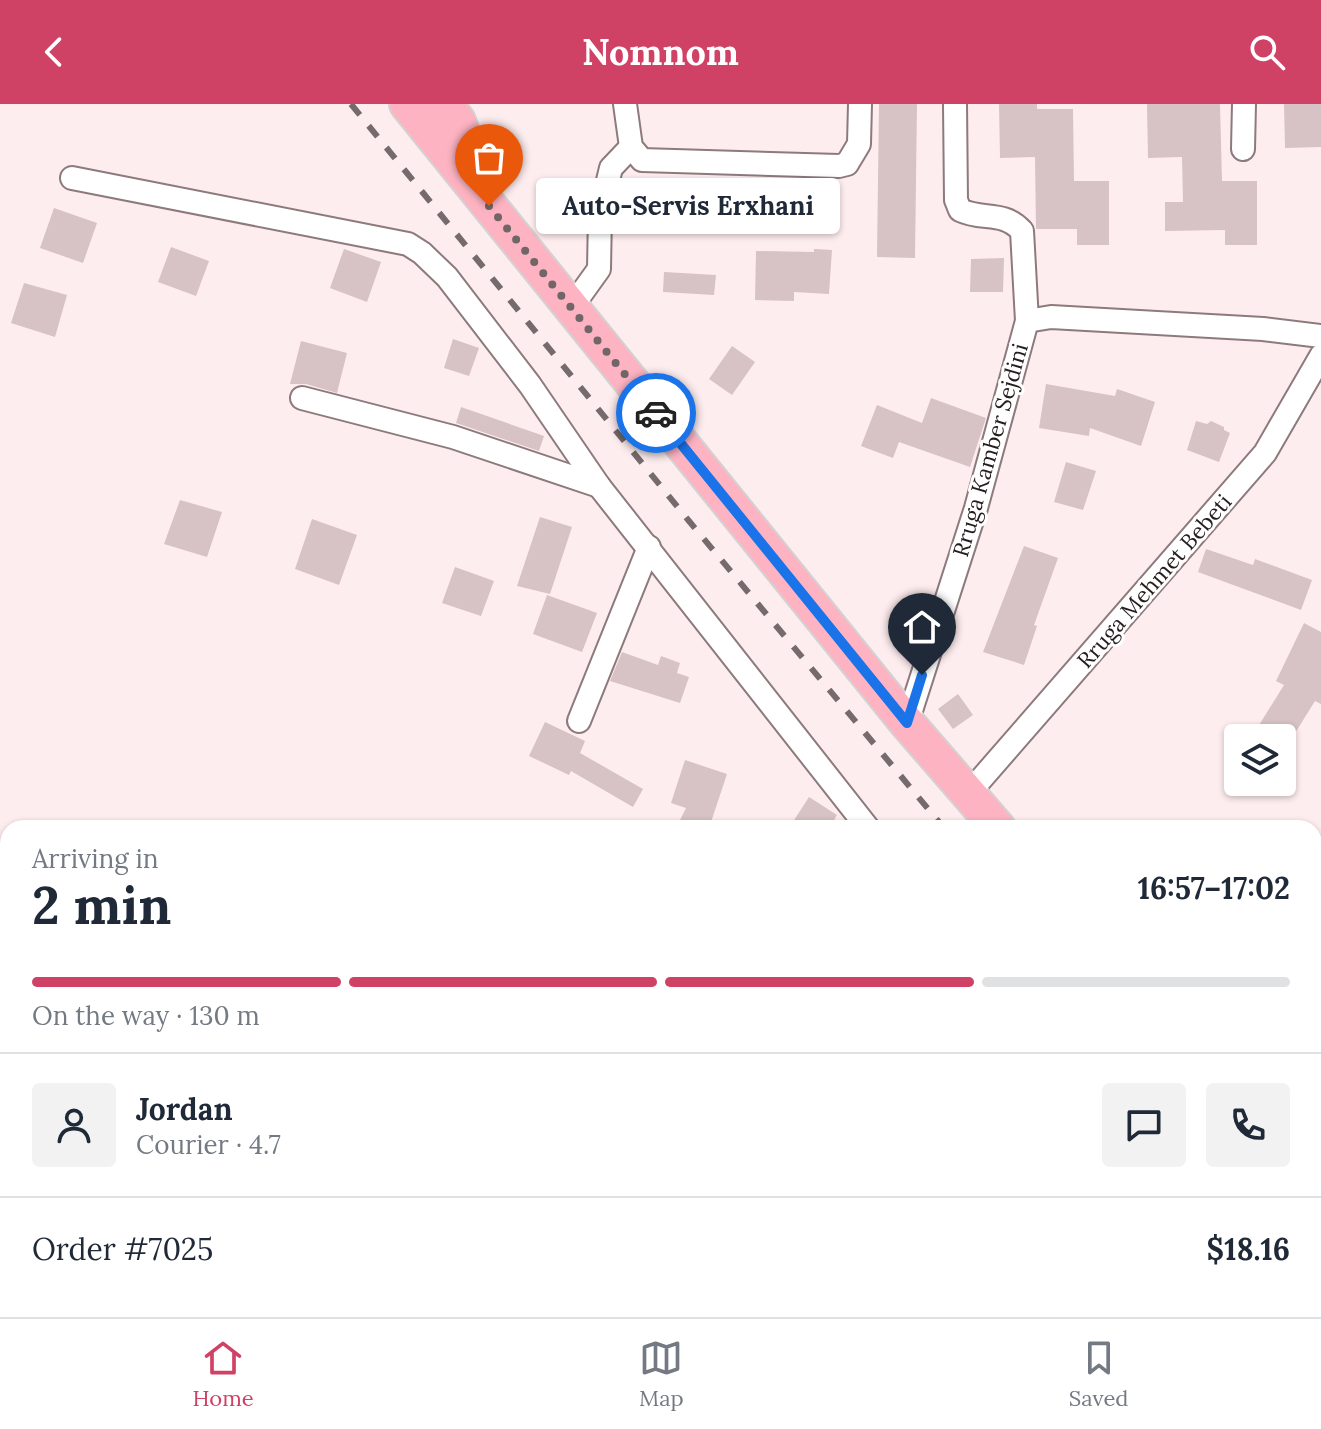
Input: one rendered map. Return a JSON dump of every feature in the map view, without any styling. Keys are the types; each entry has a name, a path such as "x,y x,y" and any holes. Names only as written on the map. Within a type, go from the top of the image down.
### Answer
{"main road":[{"path":"407,104 907,723 991,820"},
{"path":"445,104 458,121 489,206"}],"street":[{"path":"625,104 631,147 642,160 839,166 847,164 859,144 860,104"},
{"path":"955,104 956,200 960,210 969,215 1001,217 1013,221 1022,231 1027,321"},
{"path":"1243,149 1244,104"},
{"path":"571,308 599,269 600,214 611,168 631,147"},
{"path":"72,178 408,244 422,253 447,277 530,385 599,486 862,820"},
{"name":"Rruga Kamber Sejdini","path":"907,723 976,508 1027,321 1051,317 1263,329 1321,336"},
{"name":"Rruga Mehmet Bebeti","path":"969,793 1265,453 1321,356"},
{"path":"302,398 453,437 599,486"},
{"path":"579,721 649,547"}],"building":[{"path":"879,104 917,104 915,258 877,257"},
{"path":"999,104 1037,104 1037,109 1073,109 1074,181 1109,181 1109,245 1077,245 1077,229 1036,229 1035,157 1000,158"},
{"path":"1147,104 1220,104 1222,181 1257,181 1257,245 1225,245 1225,230 1165,231 1165,202 1183,202 1182,157 1148,158"},
{"path":"1284,104 1321,104 1321,147 1285,148"},
{"path":"54,208 97,223 83,263 40,248"},
{"path":"171,247 209,261 196,296 158,282"},
{"path":"344,249 381,262 367,302 330,288"},
{"path":"814,249 832,250 829,294 794,292 794,301 755,300 756,251 814,252"},
{"path":"1004,258 1003,292 970,292 971,259"},
{"path":"664,272 716,275 714,295 663,292"},
{"path":"24,283 67,295 55,337 11,323"},
{"path":"453,339 479,348 469,376 444,368"},
{"path":"301,341 347,353 337,393 306,384 290,384"},
{"path":"732,346 755,362 732,395 709,379"},
{"path":"1046,384 1115,396 1117,389 1155,402 1141,446 1090,428 1089,436 1039,428"},
{"path":"931,398 986,418 970,467 899,442 893,458 861,446 877,405 922,423"},
{"path":"461,407 544,436 539,451 456,423"},
{"path":"1196,421 1207,424 1211,421 1230,433 1219,462 1187,450"},
{"path":"1066,462 1096,471 1083,510 1054,502"},
{"path":"180,500 222,512 207,557 164,544"},
{"path":"540,517 572,527 550,594 517,586"},
{"path":"312,519 357,535 339,585 295,569"},
{"path":"1024,546 1058,558 1034,625 1037,626 1024,665 983,652"},
{"path":"1206,549 1253,565 1255,559 1312,580 1301,610 1198,572"},
{"path":"455,567 494,581 481,616 442,603"},
{"path":"547,595 597,613 582,652 533,634"},
{"path":"1304,623 1321,632 1321,704 1315,701 1296,732 1296,724 1260,724 1284,685 1276,681"},
{"path":"622,652 658,665 661,656 680,663 677,673 689,677 680,703 610,681"},
{"path":"958,694 973,715 953,729 938,709"},
{"path":"545,722 585,741 580,753 643,789 633,807 571,771 569,775 529,756"},
{"path":"685,760 727,774 712,820 680,820 686,808 671,803"},
{"path":"809,797 837,815 834,820 794,820"}],"railway":[{"path":"351,104 689,521 937,820"}],"way so far":[{"path":"489,206 656,413"}],"place":[{"name":"Auto-Servis Erxhani","path":"489,206"}],"route":[{"path":"656,413 907,723 922,675"}]}
